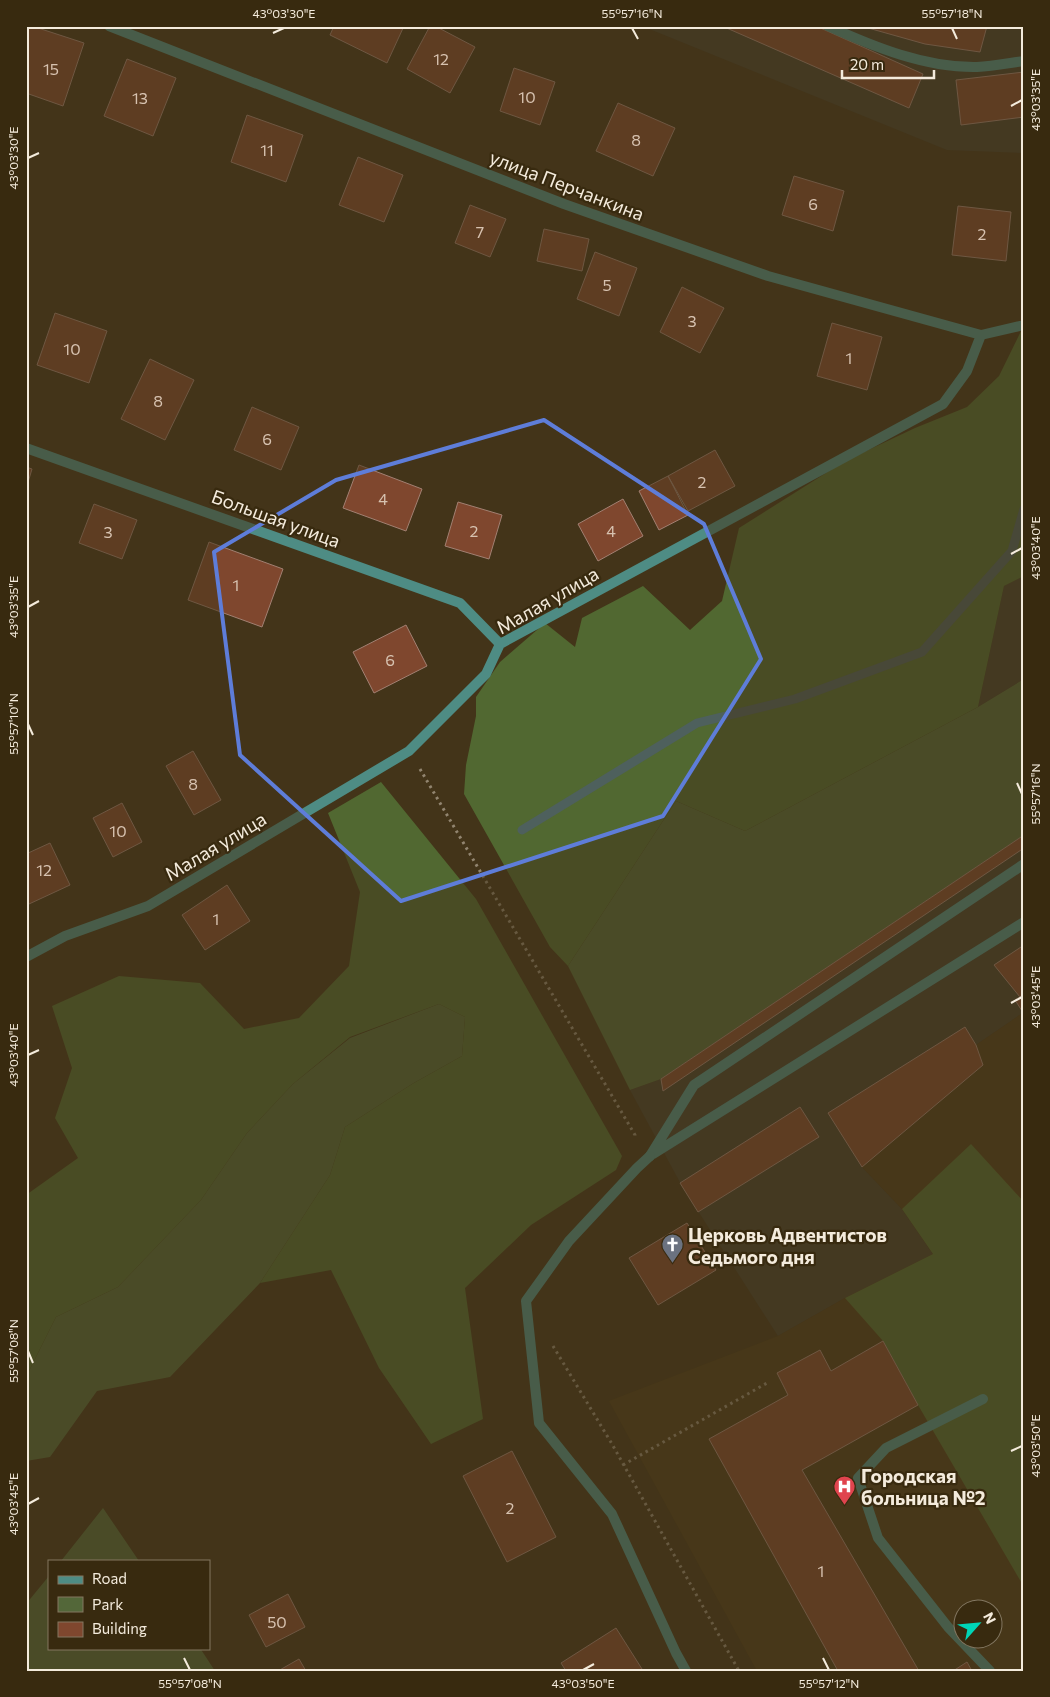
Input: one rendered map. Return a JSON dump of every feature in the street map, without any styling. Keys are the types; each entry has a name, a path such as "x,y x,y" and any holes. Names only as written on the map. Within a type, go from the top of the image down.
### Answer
{"street":[{"name":"улица Перчанкина","path":"109,26 564,204 768,276 981,335 1024,325"},
{"path":"828,26 858,40 908,56 947,64 978,67 1024,61"},
{"name":"Малая улица","path":"26,957 65,936 148,906 410,751 486,674 500,644 942,404 967,371 981,335"},
{"name":"Большая улица","path":"26,448 460,603 500,644"},
{"path":"650,1156 694,1086 1024,864"},
{"path":"686,1671 612,1514 540,1423 526,1301 569,1241 650,1156 1024,922"},
{"path":"983,1399 886,1448 858,1478 878,1538 948,1627 990,1671"}],"path":[{"path":"410,751 635,1135"},
{"path":"552,1343 739,1671"},
{"path":"623,1465 767,1383"}],"highlighted area":[{"path":"544,420 704,524 761,659 663,816 401,901 240,755 214,552 336,480"}],"shaded area":[{"path":"642,26 1024,26 1024,153 947,150"},
{"path":"1024,576 1024,679 978,707 1004,586"},
{"path":"1024,835 1024,1012 976,1045 965,1027 828,1113 862,1167 902,1209 933,1254 845,1298 778,1336 682,1186 630,1090 661,1079"},
{"name":"Городская больница №2","path":"1024,1012 1024,1671 757,1671 609,1401 778,1336 845,1298 933,1254 902,1209 862,1167 983,1065 976,1045"}],"green space":[{"path":"1024,325 1024,576 1004,586 978,707 745,831 676,801 568,966 550,947 464,794 466,765 476,716 476,697 500,662 545,623 575,647 582,618 643,586 690,630 722,601 739,528 845,461 915,428 967,407 999,376"},
{"path":"1024,679 1024,835 661,1079 630,1090 568,966 676,801 745,831 978,707"},
{"path":"381,782 476,899 622,1156 616,1170 531,1225 465,1288 483,1419 431,1444 379,1368 331,1270 260,1283 330,1175 345,1127 412,1084 462,1056 465,1017 439,1004 350,1037 293,1084 247,1133 201,1200 118,1287 56,1317 26,1377 26,1195 78,1158 55,1118 72,1068 52,1006 119,976 200,983 244,1029 299,1018 349,966 360,892 328,813"},
{"path":"439,1004 465,1017 462,1056 412,1084 345,1127 330,1175 260,1283 170,1377 97,1391 50,1457 26,1461 26,1377 56,1317 118,1287 201,1200 247,1133 293,1084 350,1038"},
{"path":"971,1144 1024,1202 1024,1587 883,1341 845,1298 933,1254 902,1209"},
{"path":"103,1508 138,1560 62,1560"},
{"path":"48,1577 48,1650 201,1650 215,1671 26,1671 26,1604"}],"building":[{"path":"26,26 32,26 84,43 63,106 26,93"},
{"path":"334,26 404,26 387,63 330,35"},
{"path":"430,26 435,26 475,47 450,93 407,69"},
{"path":"722,26 816,26 923,74 909,108"},
{"path":"861,26 987,26 980,52 925,44"},
{"path":"127,59 176,78 153,136 104,116"},
{"path":"514,68 555,82 540,125 500,111"},
{"path":"1024,72 1024,117 961,125 956,80"},
{"path":"618,103 675,128 653,176 596,151"},
{"path":"247,115 303,135 286,182 231,162"},
{"path":"358,157 403,175 384,222 339,205"},
{"path":"794,176 844,191 833,231 782,215"},
{"path":"470,205 506,219 490,257 455,243"},
{"path":"958,206 1011,212 1006,261 952,255"},
{"path":"544,229 589,239 582,271 537,261"},
{"path":"595,252 637,268 619,316 577,299"},
{"path":"682,287 724,308 700,353 660,332"},
{"path":"55,313 107,331 89,383 37,365"},
{"path":"832,323 882,337 867,390 817,376"},
{"path":"150,359 194,380 165,440 121,419"},
{"path":"252,407 299,427 281,470 234,450"},
{"path":"715,450 735,486 688,511 668,476"},
{"path":"359,465 422,489 406,531 343,508"},
{"path":"26,467 32,469 26,489"},
{"path":"668,476 688,515 659,530 639,491"},
{"path":"623,499 643,536 598,561 578,524"},
{"path":"458,502 502,515 489,559 445,546"},
{"path":"94,504 137,520 122,559 79,543"},
{"path":"209,542 283,569 262,627 188,600"},
{"path":"406,625 427,666 374,693 353,652"},
{"path":"193,751 221,800 194,815 166,766"},
{"path":"122,803 142,842 113,857 93,818"},
{"path":"1024,835 1024,848 663,1091 661,1079"},
{"path":"50,843 70,885 29,904 26,898 26,854"},
{"path":"227,885 250,921 205,950 182,915"},
{"path":"1024,945 1024,1002 994,965"},
{"path":"1024,994 1024,1014 1015,1000"},
{"path":"965,1027 976,1045 983,1065 862,1167 828,1113"},
{"path":"800,1107 819,1137 698,1212 680,1183"},
{"name":"Церковь Адвентистов Седьмого дня","path":"687,1223 716,1270 658,1305 629,1258"},
{"path":"883,1341 918,1405 802,1470 919,1671 838,1671 709,1439 788,1395 777,1373 820,1350 831,1371"},
{"path":"512,1451 556,1537 507,1562 463,1476"},
{"path":"288,1594 305,1627 266,1647 249,1615"},
{"path":"616,1628 642,1669 639,1671 566,1671 561,1663"},
{"path":"299,1659 306,1671 278,1671"},
{"path":"967,1662 972,1671 953,1671"}],"waterway":[{"path":"522,830 697,723 795,699 922,652 1012,551 1024,509"}],"place":[{"name":"Церковь Адвентистов Седьмого дня","path":"672,1264"},
{"name":"Городская больница №2","path":"845,1505"}]}
